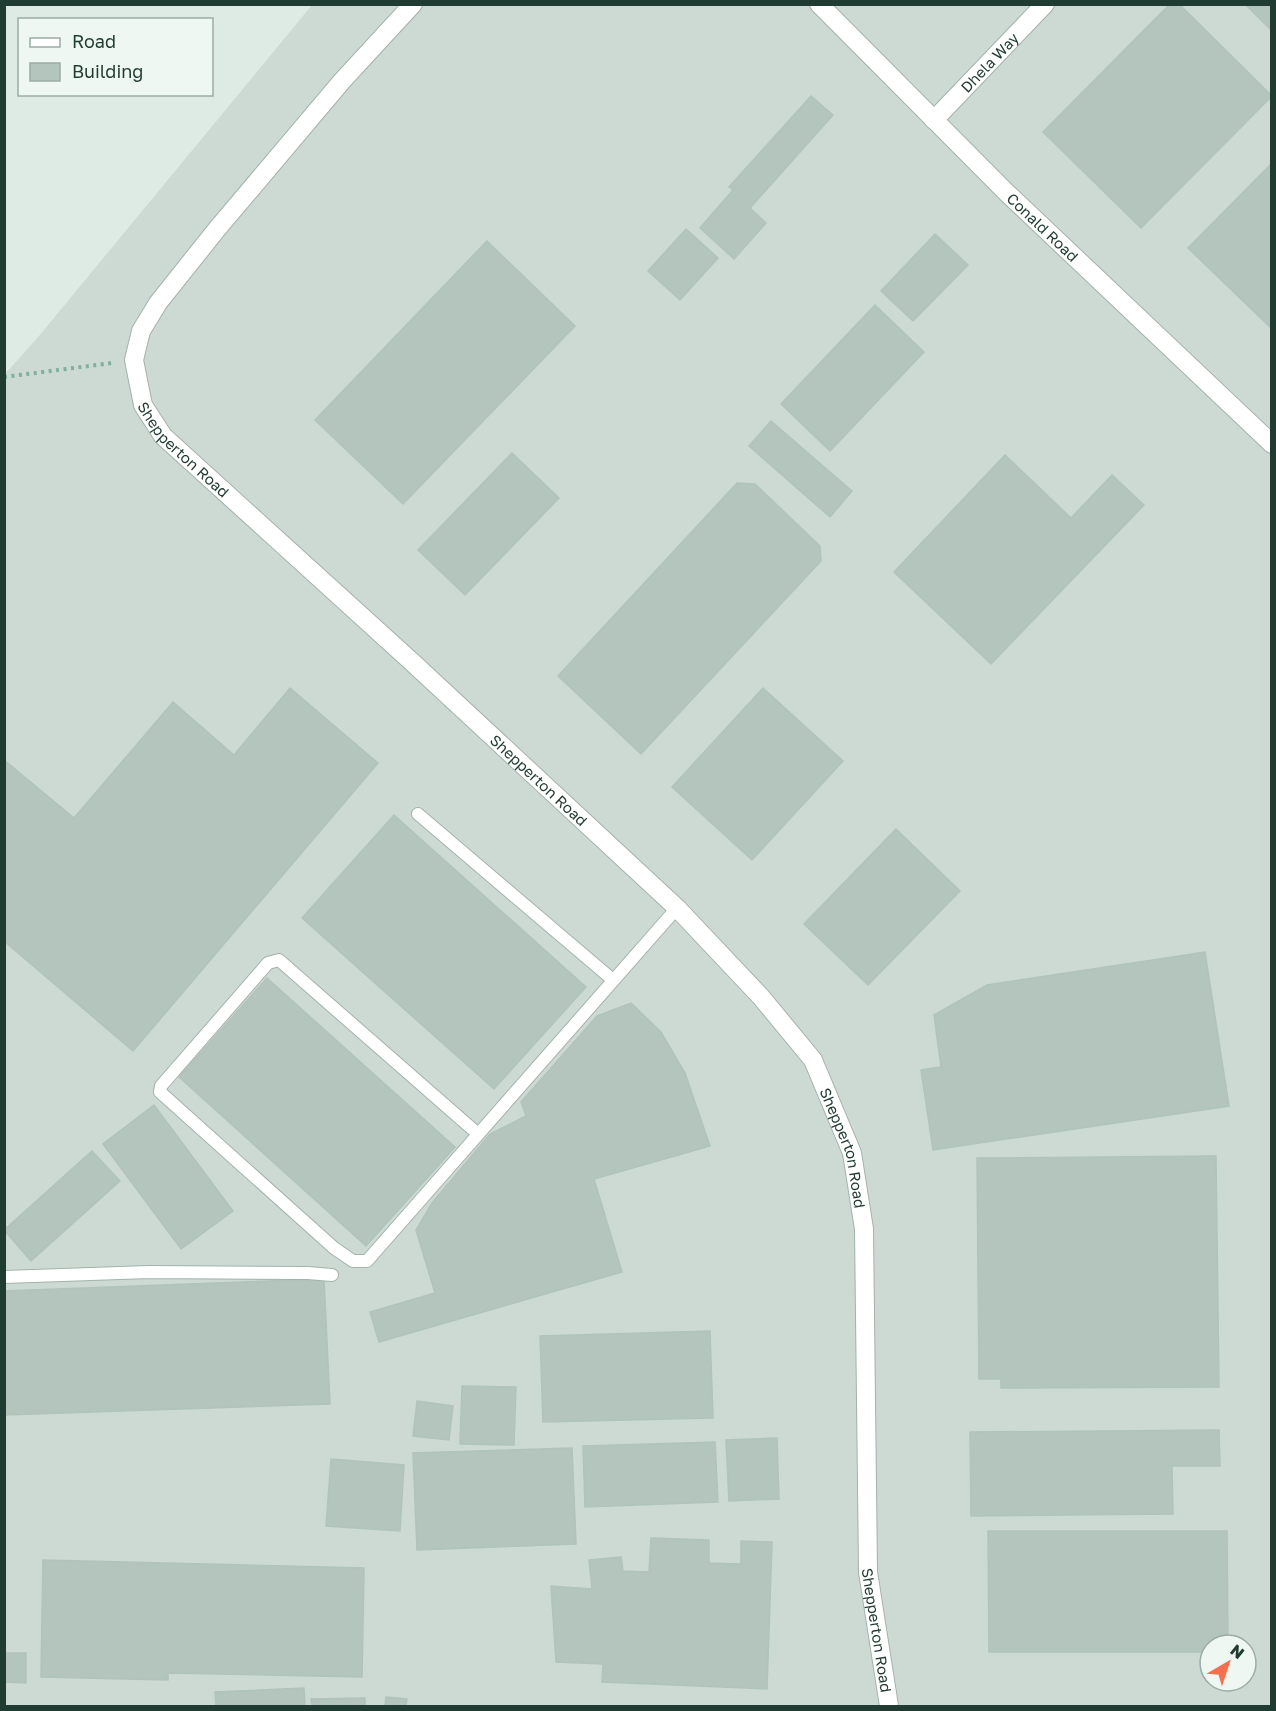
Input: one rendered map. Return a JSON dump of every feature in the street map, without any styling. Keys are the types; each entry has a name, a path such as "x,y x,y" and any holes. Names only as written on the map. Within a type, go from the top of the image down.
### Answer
{"street":[{"name":"Shepperton Road","path":"413,4 342,81 158,303 141,331 134,360 143,405 164,436 677,908 761,997 813,1060 852,1153 864,1229 867,1331 868,1572 889,1707"},
{"name":"Conald Road","path":"819,4 1006,192 1272,444"},
{"name":"Dhela Way","path":"934,120 1045,4"}],"lane":[{"path":"418,814 613,980"},
{"path":"478,1134 279,960 268,963 162,1086 160,1092 334,1248 353,1261 367,1261 677,908"},
{"path":"4,1277 150,1272 332,1275"}],"path":[{"path":"4,377 134,360"}],"shaded area":[{"path":"312,5 1271,5 1271,1706 5,1706 5,374 39,336"}],"building":[{"path":"1170,4 1179,4 1272,96 1141,228 1043,132"},
{"path":"1245,4 1272,4 1272,31"},
{"path":"811,96 833,115 750,208 766,223 734,259 700,228 733,190 729,187"},
{"path":"1272,163 1272,329 1188,248"},
{"path":"686,229 718,258 680,300 648,271"},
{"path":"935,234 968,265 913,321 881,291"},
{"path":"487,241 575,326 403,504 315,420"},
{"path":"875,305 924,352 830,451 781,404"},
{"path":"771,421 852,491 830,517 749,446"},
{"path":"512,453 559,498 465,595 418,550"},
{"path":"1005,455 1071,518 1112,475 1144,505 991,664 894,572"},
{"path":"737,483 755,484 820,546 821,561 641,754 558,676"},
{"path":"290,688 378,763 133,1051 4,941 4,760 74,818 173,702 234,755"},
{"path":"763,688 843,761 752,860 672,787"},
{"path":"394,815 586,987 494,1089 302,918"},
{"path":"896,829 960,891 868,985 804,924"},
{"path":"1205,952 1229,1106 933,1150 921,1070 941,1067 934,1015 987,985"},
{"path":"267,978 455,1147 366,1246 179,1077"},
{"path":"631,1003 661,1032 685,1073 710,1146 594,1179 622,1272 379,1342 370,1312 435,1293 416,1230 432,1203 490,1134 526,1116 521,1102 597,1016"},
{"path":"154,1105 233,1211 181,1249 103,1144"},
{"path":"92,1151 120,1181 31,1261 4,1230"},
{"path":"1216,1156 1219,1387 1001,1388 1001,1379 979,1379 977,1158"},
{"path":"324,1279 330,1404 4,1415 4,1291"},
{"path":"710,1331 713,1418 543,1422 540,1336"},
{"path":"462,1386 516,1387 514,1445 460,1444"},
{"path":"417,1401 453,1406 449,1440 413,1436"},
{"path":"1219,1430 1220,1466 1172,1466 1173,1514 971,1516 970,1432"},
{"path":"777,1438 779,1499 729,1501 726,1440"},
{"path":"715,1442 718,1502 585,1507 583,1446"},
{"path":"572,1448 576,1544 417,1550 413,1453"},
{"path":"331,1459 404,1465 400,1531 326,1526"},
{"path":"988,1531 1227,1531 1228,1633 1198,1633 1198,1652 989,1652"},
{"path":"651,1538 709,1540 709,1563 741,1564 741,1541 772,1542 767,1689 602,1682 603,1664 556,1662 551,1586 592,1589 589,1560 621,1557 623,1571 649,1572"},
{"path":"43,1560 364,1568 362,1677 168,1673 168,1680 41,1677"},
{"path":"4,1653 26,1653 26,1683 4,1682"},
{"path":"304,1688 305,1706 216,1706 215,1692"},
{"path":"386,1697 407,1699 406,1706 385,1706"},
{"path":"365,1698 365,1706 312,1706 311,1699"}]}
